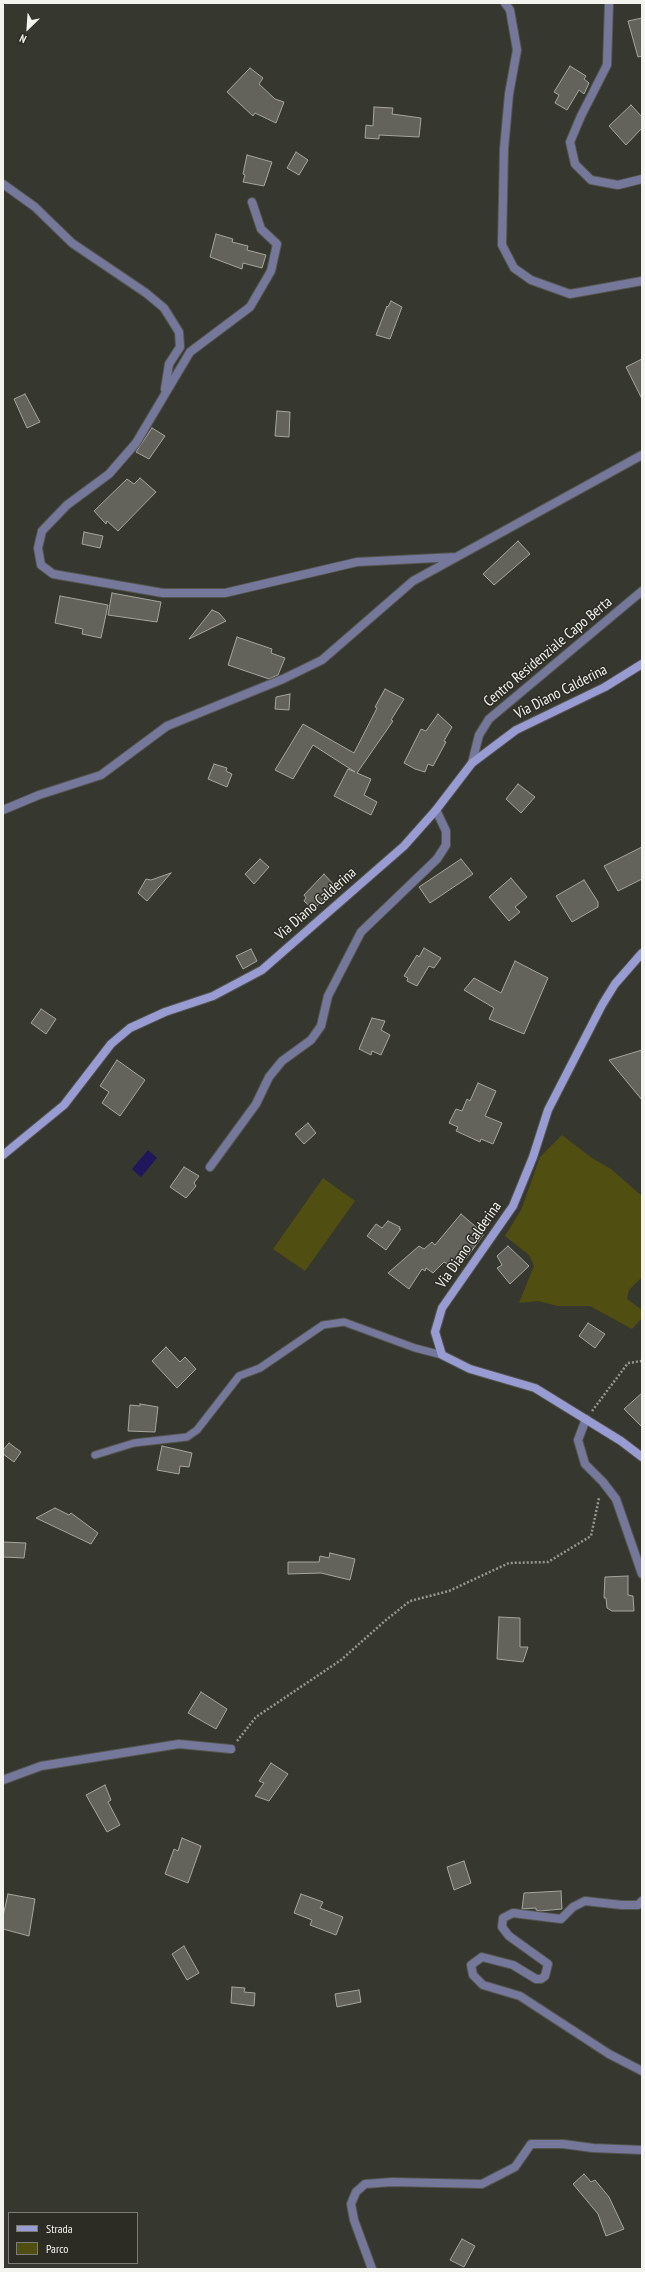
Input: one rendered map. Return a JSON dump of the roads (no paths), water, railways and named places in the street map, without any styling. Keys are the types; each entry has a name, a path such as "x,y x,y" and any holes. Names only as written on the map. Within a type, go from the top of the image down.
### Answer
{"main road":[{"name":"Via Diano Calderina","path":"3,1155 64,1105 111,1044 130,1028 165,1012 212,996 262,970 404,846 436,810 472,762 516,730 605,687 642,664"},
{"name":"Via Diano Calderina","path":"442,1355 435,1332 442,1308 513,1206 533,1157 548,1110 578,1050 615,984 642,953"},
{"path":"442,1355 470,1369 535,1388 621,1441 642,1457"}],"street":[{"path":"505,3 510,10 517,50 509,94 504,149 502,245 514,268 531,280 570,294 642,282"},
{"path":"609,3 607,65 570,142 575,164 591,180 618,185 642,179"},
{"path":"3,184 35,207 72,243 146,293 164,308 179,332 180,347 169,364 165,393"},
{"path":"252,202 261,229 277,244 271,271 250,307 190,352 136,443 114,468 67,505 42,531 38,548 41,565 53,574 163,593 225,593 357,562 456,557"},
{"path":"3,810 39,795 101,775 167,726 283,679 322,660 413,581 530,518 642,455"},
{"name":"Centro Residenziale Capo Berta","path":"472,762 479,735 489,719 642,591"},
{"path":"210,1167 256,1104 270,1076 282,1060 311,1040 321,1026 328,996 361,932 436,859 446,845 446,831 436,810"},
{"path":"586,1419 578,1440 585,1464 603,1482 616,1500 642,1574"},
{"path":"3,1780 41,1766 179,1744 231,1749"},
{"path":"642,1901 638,1905 622,1905 585,1901 572,1907 561,1919 513,1913 503,1918 502,1927 509,1936 548,1964 546,1976 541,1979 513,1966 482,1957 471,1965 473,1975 483,1984 520,1996 609,2054 642,2071"},
{"path":"372,2269 354,2220 351,2204 356,2192 366,2184 392,2182 482,2184 515,2167 531,2144 563,2144 599,2149 642,2150"}],"lane":[{"path":"95,1455 134,1443 186,1437 197,1430 239,1376 260,1368 323,1326 344,1322 415,1348 442,1355"}]}
